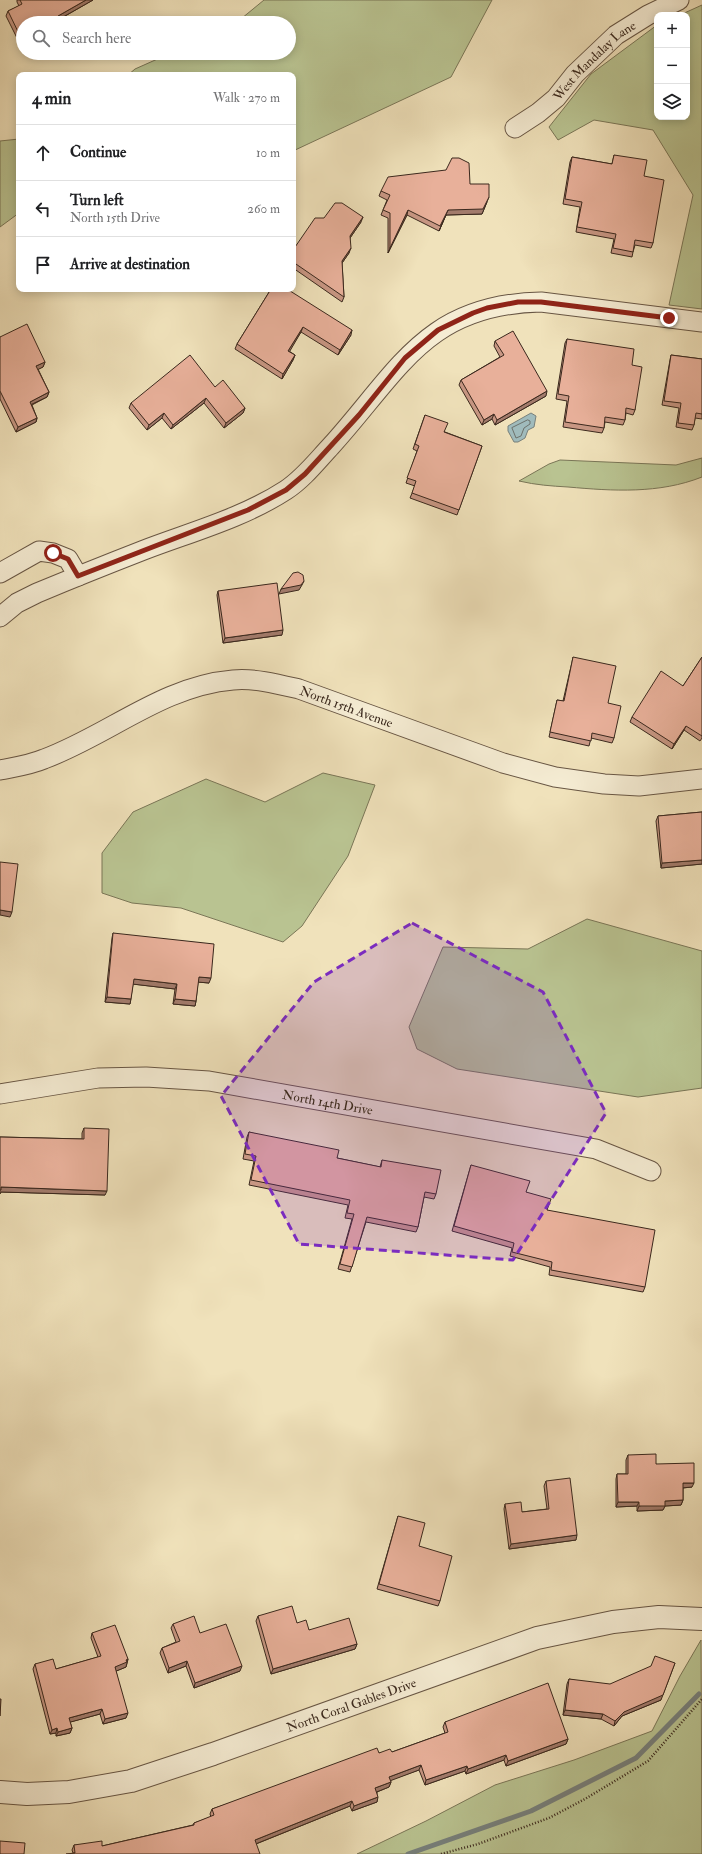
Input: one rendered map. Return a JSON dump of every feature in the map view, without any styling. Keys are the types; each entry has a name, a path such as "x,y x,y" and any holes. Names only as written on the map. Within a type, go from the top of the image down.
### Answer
{"street":[{"name":"West Mandalay Lane","path":"515,128 538,113 556,98 574,74 616,35 648,15 679,0"},
{"path":"0,617 17,603 78,576 241,513 286,490 305,474 354,420 405,358 438,330 473,313 487,308 518,302 541,302 702,322"},
{"path":"0,573 39,551 53,553 68,559 78,576"},
{"name":"North 15th Avenue","path":"0,770 22,766 44,759 75,745 158,700 184,690 234,680 276,684 299,689 503,763 555,777 604,784 639,786 702,779"},
{"name":"North 14th Drive","path":"0,1094 41,1086 98,1078 146,1077 209,1081 596,1149 651,1171"},
{"name":"North Coral Gables Drive","path":"0,1792 27,1794 68,1792 131,1781 221,1751 537,1638 613,1622 659,1617 702,1619"}],"path":[{"path":"441,1854 478,1844 549,1818 585,1799 648,1761 702,1699"}],"highlighted area":[{"path":"412,923 543,992 606,1113 513,1260 299,1244 221,1096 314,982"}],"green space":[{"path":"264,0 492,0 451,77 296,150 296,72 132,72 155,60 296,60 296,16 245,16"},
{"path":"702,5 702,309 669,305 693,195 653,130 594,120 558,140 549,127 591,74 654,27 654,120 690,120 690,12 687,12"},
{"path":"16,139 16,215 0,227 0,141"},
{"path":"702,458 702,477 653,489 602,490 544,485 519,481 549,464 560,460 676,465"},
{"path":"323,773 375,785 348,856 302,926 283,942 181,908 132,903 102,893 102,853 133,812 206,779 265,802"},
{"path":"587,919 702,951 702,1088 638,1097 457,1069 417,1049 409,1027 443,947 528,949"},
{"path":"701,1640 702,1854 357,1854 426,1821 495,1785 574,1760 652,1731 680,1676"}],"water":[{"path":"531,413 536,416 534,427 528,430 525,438 518,442 514,442 508,431 508,426"}],"building":[{"path":"20,0 86,0 58,16 16,16 16,28 8,11 22,4"},
{"path":"614,155 647,160 644,176 664,180 653,243 635,240 633,252 613,248 616,234 577,227 582,202 565,199 572,157 612,164"},
{"path":"452,158 459,158 469,163 470,184 489,184 489,197 483,209 448,210 440,226 408,210 390,248 390,213 383,210 390,195 381,191 388,177 446,170"},
{"path":"335,203 342,203 363,217 350,236 351,248 342,261 344,297 296,264 296,246 315,218 324,218"},
{"path":"269,292 292,292 352,330 340,350 303,327 288,351 295,355 283,374 237,344"},
{"path":"27,324 45,362 36,366 49,392 30,402 37,418 18,427 0,391 0,337"},
{"path":"513,331 547,391 497,420 494,414 484,420 461,380 504,355 495,341"},
{"path":"567,339 634,349 632,365 642,367 635,410 626,408 625,420 605,417 604,428 565,422 569,396 558,394"},
{"path":"190,355 215,387 223,380 245,408 226,423 206,398 173,425 164,413 149,425 131,403"},
{"path":"671,355 702,359 702,414 696,413 694,425 678,423 681,403 664,401"},
{"path":"425,415 448,423 444,432 482,446 459,510 412,493 416,481 407,478 419,446 415,444"},
{"path":"298,572 303,575 304,581 301,585 281,589 293,573"},
{"path":"277,583 283,630 225,638 218,591"},
{"path":"573,657 616,666 608,703 621,706 614,738 592,733 591,741 550,732 557,700 564,701"},
{"path":"702,657 702,736 686,726 674,744 632,717 661,671 683,686"},
{"path":"702,812 702,860 662,863 658,816"},
{"path":"0,862 18,864 12,912 0,910"},
{"path":"113,933 214,944 211,978 199,977 196,1001 175,999 177,984 134,979 131,999 107,997"},
{"path":"84,1128 109,1129 107,1191 1,1187 0,1190 0,1137 84,1139"},
{"path":"249,1132 339,1150 337,1158 381,1167 382,1160 441,1170 436,1194 425,1192 418,1227 367,1217 352,1267 340,1264 354,1214 347,1213 350,1200 251,1180 256,1156 245,1154"},
{"path":"471,1165 530,1181 526,1192 551,1199 547,1210 655,1230 645,1287 551,1270 552,1262 512,1252 514,1243 454,1226"},
{"path":"656,1454 656,1464 694,1463 694,1483 683,1483 683,1500 665,1501 665,1506 639,1506 639,1502 618,1502 617,1474 628,1474 628,1455"},
{"path":"570,1478 577,1535 511,1544 505,1504 521,1502 522,1512 549,1509 546,1481"},
{"path":"398,1516 425,1523 419,1546 452,1556 440,1601 379,1584"},
{"path":"292,1606 297,1623 306,1620 309,1630 349,1618 357,1644 273,1669 258,1616"},
{"path":"194,1616 200,1633 226,1624 242,1666 195,1683 187,1661 169,1668 162,1648 180,1641 173,1624"},
{"path":"115,1625 128,1659 126,1660 127,1662 115,1667 128,1713 105,1719 102,1709 69,1718 72,1728 58,1732 57,1728 52,1730 35,1664 53,1659 56,1669 101,1656 92,1633"},
{"path":"655,1656 675,1663 663,1695 624,1712 615,1721 603,1714 565,1710 569,1679 610,1684 651,1666"},
{"path":"548,1683 568,1739 508,1761 506,1755 468,1769 467,1766 426,1780 421,1765 389,1777 391,1782 375,1788 378,1797 354,1806 352,1801 255,1840 260,1854 66,1854 75,1853 74,1845 102,1841 102,1846 194,1825 194,1823 214,1815 212,1809 377,1748 379,1753 390,1749 392,1752 448,1732 445,1722"},
{"path":"0,1841 25,1843 24,1854 0,1854"}],"waterway":[{"path":"408,1854 531,1811 636,1758 699,1694"}],"route":[{"path":"53,553 68,559 78,576 248,510 286,490 305,474 359,415 384,382 405,358 438,330 473,313 487,308 518,302 541,302 669,318"}]}
